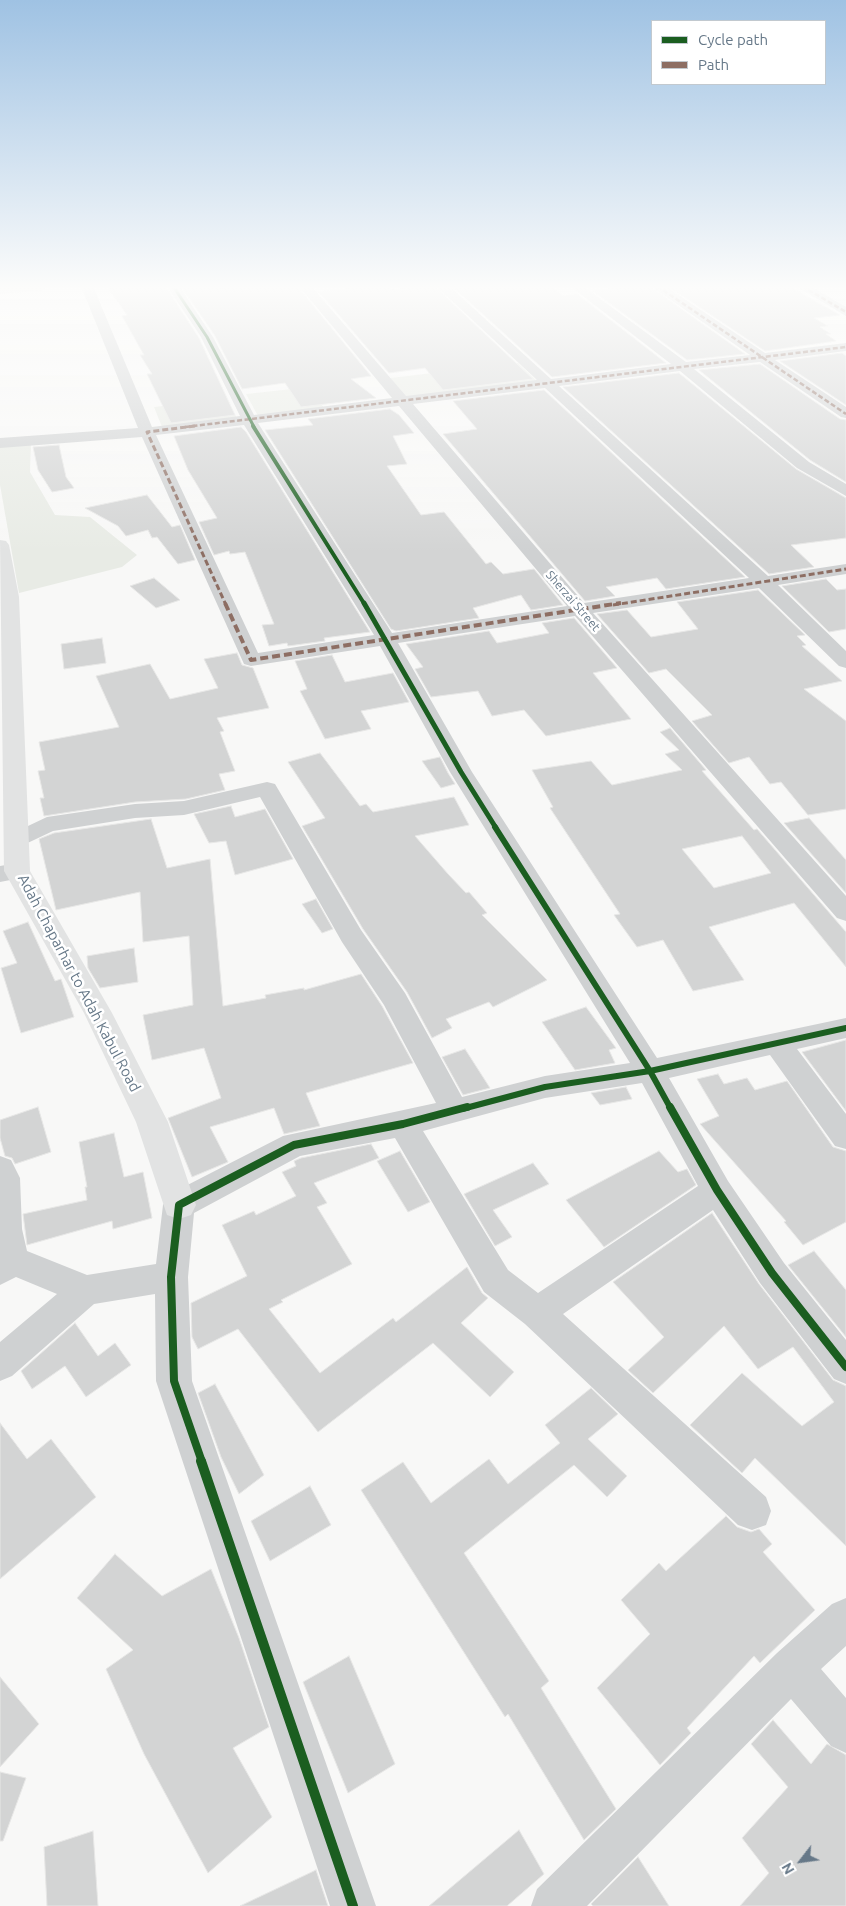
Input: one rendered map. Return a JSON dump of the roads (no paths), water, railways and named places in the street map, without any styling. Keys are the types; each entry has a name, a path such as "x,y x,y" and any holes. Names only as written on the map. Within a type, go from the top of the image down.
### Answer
{"main road":[{"name":"Adah Chaparhar to Adah Kabul Road","path":"0,545 17,840 9,873 98,1014 152,1122 179,1206"}],"street":[{"path":"123,375 147,432 251,660 846,569"},
{"path":"226,375 249,420 386,639 461,772 650,1071 716,1190 772,1273 846,1367"},
{"name":"Sherzai Street","path":"379,375 579,609 846,912"},
{"path":"540,375 763,581 846,662"},
{"path":"0,443 147,432 616,375"},
{"path":"693,375 803,465 846,491"},
{"path":"790,375 846,414"},
{"path":"17,840 47,824 135,811 184,808 267,789 351,936 395,1000 454,1110"},
{"path":"353,1906 174,1381 171,1277 179,1206 294,1145 403,1124 545,1087 650,1071 846,1028"},
{"path":"776,1043 846,1137"},
{"path":"403,1124 496,1281 537,1313 752,1512"},
{"path":"0,1169 4,1178 6,1265 86,1290 171,1277"},
{"path":"537,1313 716,1190"},
{"path":"0,1364 86,1290"},
{"path":"554,1906 792,1668 846,1618"},
{"path":"792,1668 846,1731"}]}
